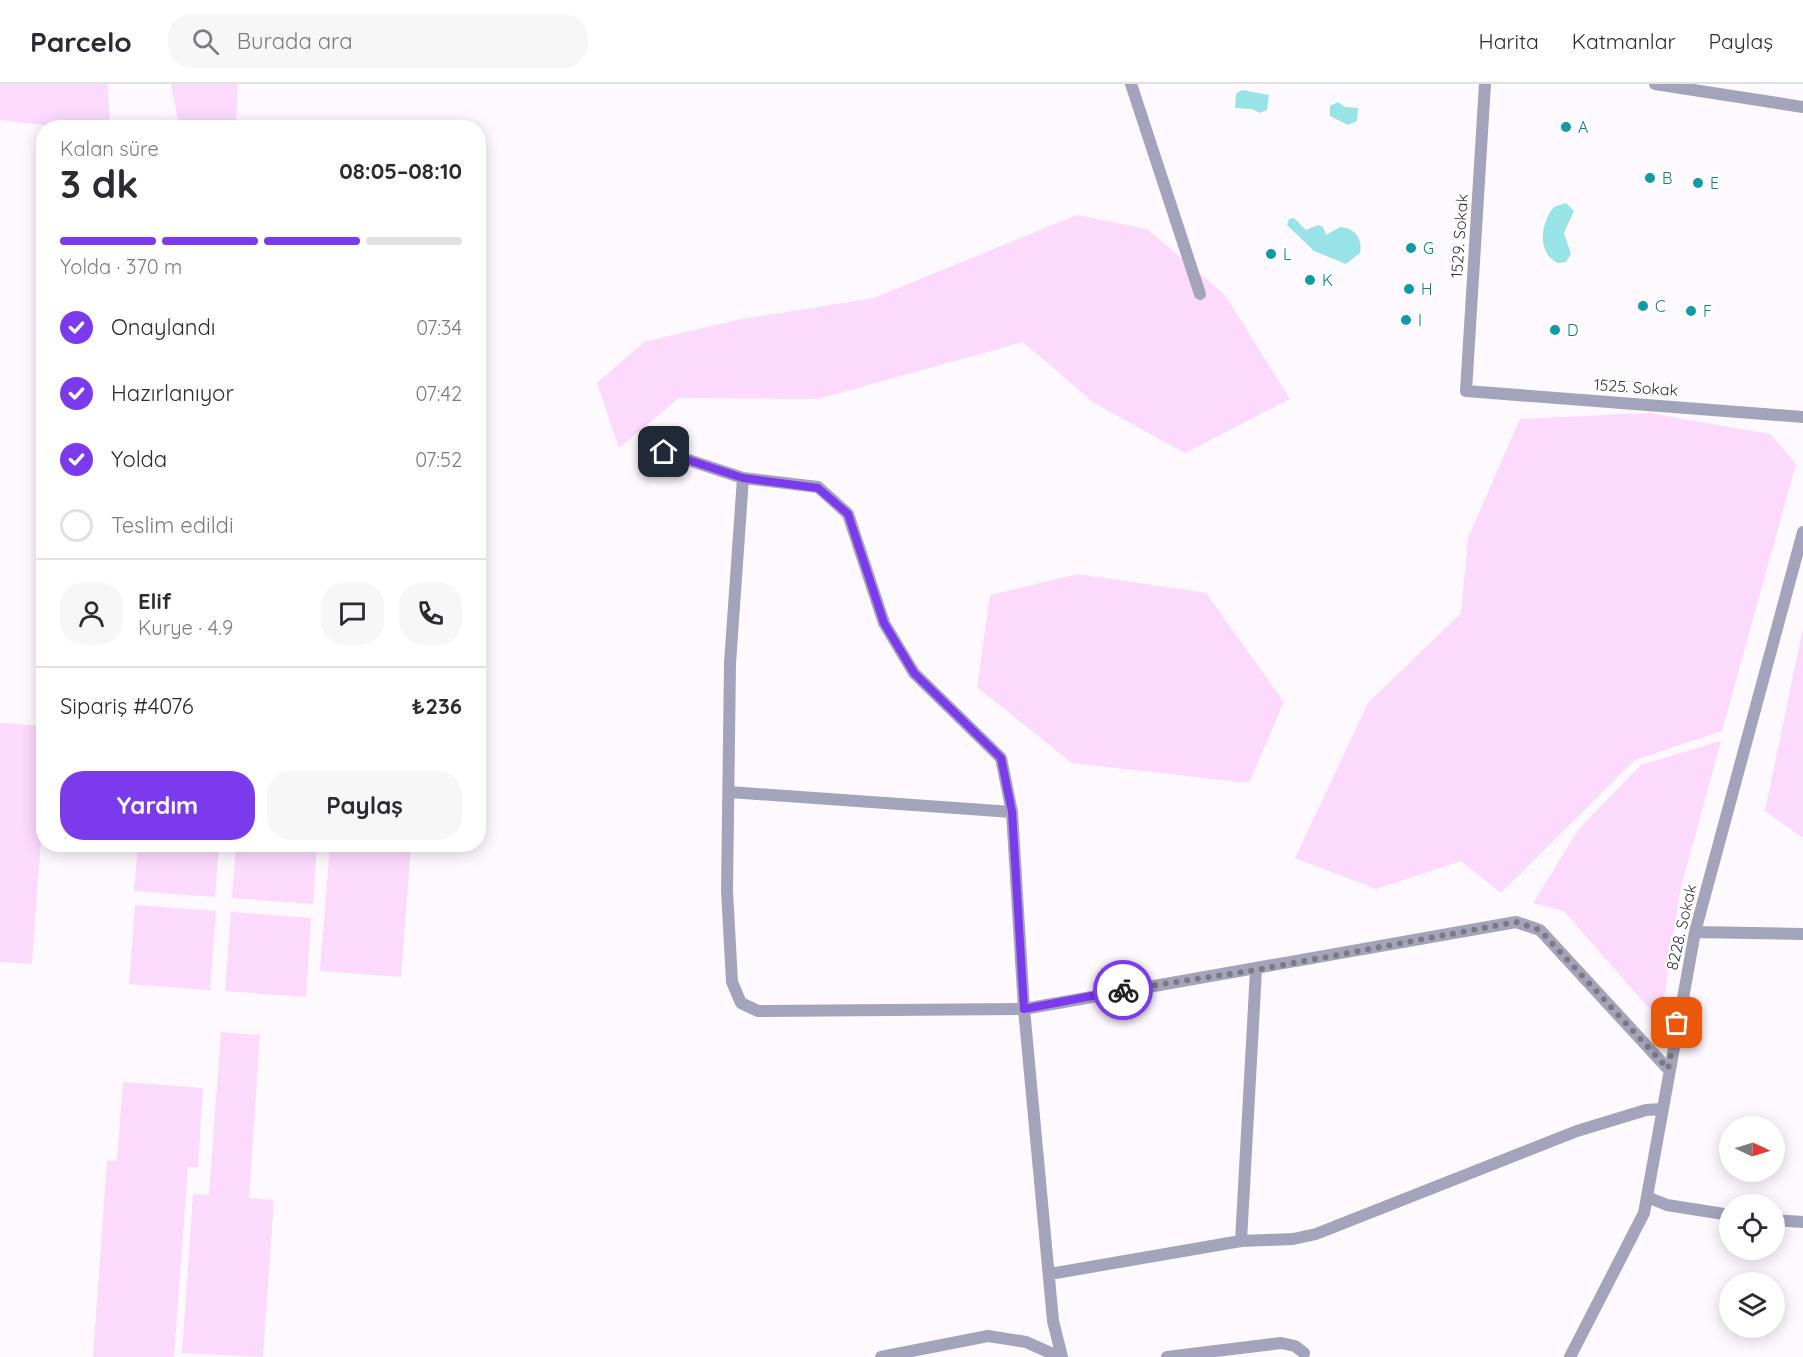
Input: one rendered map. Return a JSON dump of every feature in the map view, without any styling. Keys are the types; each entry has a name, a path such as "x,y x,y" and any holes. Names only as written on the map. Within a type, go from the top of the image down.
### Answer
{"street":[{"path":"1131,84 1200,294"},
{"name":"1529. Sokak","path":"1466,391 1485,84"},
{"path":"1655,84 1803,107"},
{"name":"1525. Sokak","path":"1466,391 1803,417"},
{"path":"664,452 743,478 818,488 848,514 884,623 914,673 1001,758 1012,812 1024,1009 1053,1321 1061,1357"},
{"path":"743,478 730,663 728,944 732,982 741,1003 758,1011 1024,1009 1148,986 1256,970 1516,922 1540,930 1668,1069"},
{"name":"8228. Sokak","path":"1570,1357 1644,1213 1668,1069 1695,932 1803,532"},
{"path":"729,792 1012,812"},
{"path":"1695,932 1803,934"},
{"path":"1241,1241 1256,970"},
{"path":"1050,1274 1241,1241 1293,1239 1316,1234 1577,1131 1646,1110 1662,1109"},
{"path":"1647,1197 1667,1205 1719,1213"},
{"path":"1785,1221 1803,1222"},
{"path":"881,1357 988,1336 1026,1342 1061,1357"},
{"path":"1167,1357 1281,1343 1295,1346 1304,1353"}],"shaded area":[{"path":"0,84 108,84 110,120 36,120 36,124 0,120"},
{"path":"171,84 238,84 236,120 178,120"},
{"path":"1077,215 1147,229 1225,295 1290,399 1185,453 1094,403 1023,342 818,399 679,398 619,448 597,383 644,342 737,320 874,298"},
{"path":"1649,413 1770,434 1796,464 1722,731 1635,760 1501,893 1461,861 1376,889 1295,858 1368,703 1461,613 1468,538 1520,419"},
{"path":"1078,574 1206,593 1284,702 1249,783 1072,763 977,687 990,595"},
{"path":"1803,628 1803,838 1765,811"},
{"path":"0,723 36,726 36,852 40,852 32,964 0,962"},
{"path":"1721,741 1680,891 1662,1014 1646,1005 1564,911 1533,903 1579,829 1641,765"},
{"path":"137,852 218,852 215,897 134,891"},
{"path":"235,852 317,852 313,904 232,898"},
{"path":"329,852 410,852 401,977 320,971"},
{"path":"135,905 216,911 210,990 129,984"},
{"path":"231,912 311,918 306,997 225,991"},
{"path":"221,1032 260,1035 249,1198 274,1200 263,1357 182,1353 193,1194 209,1195"},
{"path":"123,1082 203,1088 198,1167 188,1167 174,1357 93,1357 107,1161 117,1161"}],"water":[{"path":"1242,90 1269,95 1267,110 1260,113 1252,109 1235,108 1236,94"},
{"path":"1338,102 1345,107 1358,108 1357,121 1348,125 1330,116 1330,106"},
{"path":"1566,203 1574,211 1564,233 1571,254 1566,262 1558,263 1546,252 1544,229 1554,207"},
{"path":"1294,218 1306,230 1318,225 1323,227 1326,235 1340,227 1350,229 1359,238 1360,253 1346,264 1314,251 1287,225 1289,219"}],"way so far":[{"path":"1123,990 1256,970 1516,922 1540,930 1668,1069 1677,1023"}],"place":[{"name":"A","path":"1566,127"},
{"name":"B","path":"1650,178"},
{"name":"E","path":"1698,183"},
{"name":"G","path":"1411,248"},
{"name":"L","path":"1271,254"},
{"name":"K","path":"1310,280"},
{"name":"H","path":"1409,289"},
{"name":"C","path":"1643,306"},
{"name":"F","path":"1691,311"},
{"name":"I","path":"1406,320"},
{"name":"D","path":"1555,330"}],"route":[{"path":"664,452 743,478 818,488 848,514 884,623 914,673 1001,758 1012,812 1024,1009 1123,990"}]}
